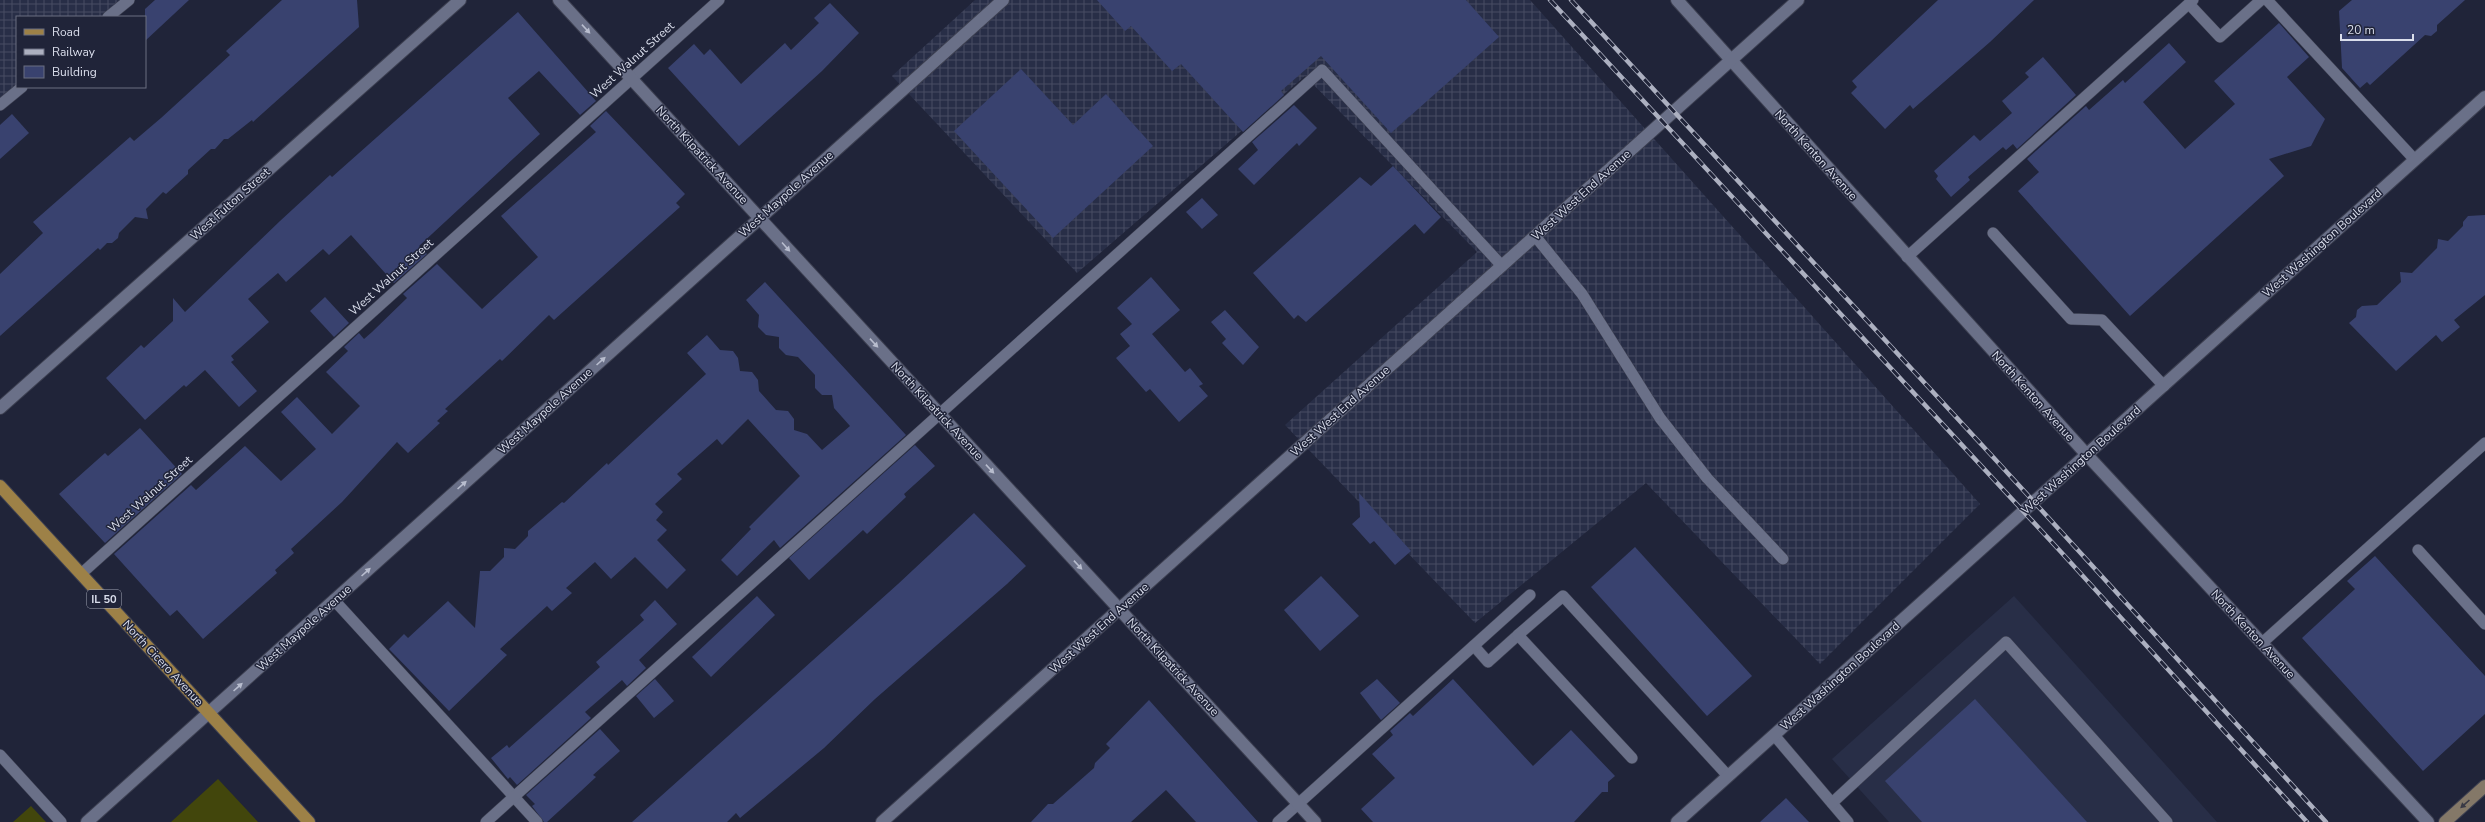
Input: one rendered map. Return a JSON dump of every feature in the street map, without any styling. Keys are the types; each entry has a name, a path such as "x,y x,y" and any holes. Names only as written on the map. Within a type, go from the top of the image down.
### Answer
{"main road":[{"name":"North Cicero Avenue","path":"0,486 309,822"},
{"path":"2445,822 2485,786"}],"street":[{"name":"West Fulton Street","path":"0,408 460,0"},
{"name":"North Kilpatrick Avenue","path":"559,0 1315,822"},
{"name":"West Maypole Avenue","path":"87,822 1003,0"},
{"name":"North Kenton Avenue","path":"1677,0 2087,456 2428,822"},
{"name":"West West End Avenue","path":"882,822 1798,0"},
{"name":"West Washington Boulevard","path":"1677,822 2087,456 2485,97"}],"lane":[{"path":"109,16 129,0"},
{"name":"West Walnut Street","path":"81,574 719,0"},
{"path":"1907,257 2191,2 2220,37 2260,0"},
{"path":"2267,0 2415,160"},
{"path":"486,822 1322,70 1502,266"},
{"path":"0,105 21,88"},
{"path":"1993,233 2071,319 2102,320 2164,386"},
{"path":"1535,236 1582,294 1660,418 1707,478 1783,558"},
{"path":"2262,643 2485,443"},
{"path":"2418,550 2485,624"},
{"path":"1278,822 1530,595"},
{"path":"1474,646 1488,662 1563,596 1728,776"},
{"path":"334,600 537,822"},
{"path":"1518,635 1632,758"},
{"path":"1832,803 2006,642 2167,822"},
{"path":"1774,735 1848,822"},
{"path":"0,755 61,822"}],"shaded area":[{"path":"0,0 129,0 109,16 16,16 16,88 0,105"},
{"path":"975,0 1530,0 1980,504 1820,664 1646,483 1475,623 1285,425 1477,252 1305,76 1077,273 892,76"},
{"path":"2014,596 2217,822 1889,822 1832,759"}],"green space":[{"path":"218,779 258,822 171,822"},
{"path":"31,806 46,822 13,822"}],"building":[{"path":"155,0 189,0 146,40 145,9"},
{"path":"282,0 357,0 359,27 253,122 252,120 228,139 224,139 215,149 211,149 188,170 188,174 166,194 163,192 146,209 148,219 135,217 119,233 118,238 112,243 107,243 100,250 98,248 0,336 0,274 43,233 33,222 130,137 134,141 161,118 230,55 226,51"},
{"path":"1097,0 1466,0 1499,37 1391,133 1321,56 1281,91 1284,95 1243,132 1181,64 1172,71 1131,26 1125,31"},
{"path":"1938,0 2034,0 1990,42 1913,109 1910,105 1885,129 1851,93 1857,87 1852,81"},
{"path":"2352,0 2465,0 2437,25 2437,31 2431,36 2425,35 2370,85 2367,82 2360,88 2342,68 2339,11"},
{"path":"830,3 859,33 822,71 739,146 668,68 694,44 704,55 710,49 741,84 785,43 791,50 819,23 814,18"},
{"path":"518,12 596,101 580,115 539,71 508,98 540,134 419,246 427,254 394,283 351,235 329,255 323,249 286,282 278,273 248,299 269,322 231,356 234,360 231,362 257,391 239,407 205,370 186,387 184,385 145,420 106,378 141,345 144,348 173,321 173,298 185,312 330,175 332,177"},
{"path":"2279,23 2309,57 2287,77 2325,119 2311,146 2269,159 2284,176 2130,316 2018,191 2039,172 2027,159 2086,106 2089,110 2123,80 2125,83 2169,43 2186,62 2143,102 2185,149 2235,104 2214,81"},
{"path":"2043,57 2076,95 2017,149 2013,144 2006,150 2003,147 1968,177 1970,180 1951,197 1936,179 1938,176 1934,171 1974,135 1980,141 2012,113 2002,101 2029,77 2025,73"},
{"path":"1021,69 1073,125 1106,94 1153,146 1053,238 954,131"},
{"path":"1294,105 1317,128 1299,146 1297,143 1254,185 1238,169 1258,150 1252,142"},
{"path":"606,111 685,194 676,203 680,207 554,320 549,315 502,361 500,359 445,409 448,411 437,421 440,423 408,453 397,442 342,502 291,549 294,553 275,570 277,573 203,639 177,610 170,616 114,554 191,485 196,490 245,446 281,481 316,449 281,412 297,397 332,434 360,406 326,372 348,351 344,347 359,333 364,339 372,332 407,298 403,294 437,264 482,309 538,257 501,216 596,132 590,126"},
{"path":"12,114 29,133 0,159 0,125"},
{"path":"1393,166 1441,217 1424,234 1415,224 1306,322 1298,315 1294,319 1253,273 1360,177 1371,186"},
{"path":"1202,198 1218,215 1202,229 1186,212"},
{"path":"2485,215 2485,295 2454,320 2460,327 2442,342 2436,335 2396,371 2349,323 2356,317 2357,310 2362,306 2377,305 2401,282 2400,272 2412,273 2437,248 2438,239 2448,241 2463,226 2463,222 2468,216"},
{"path":"1151,277 1180,310 1152,334 1185,372 1190,368 1203,384 1199,386 1208,396 1179,422 1150,389 1146,392 1116,358 1130,346 1120,334 1132,324 1117,308"},
{"path":"765,282 906,435 780,548 774,540 737,576 721,560 751,529 749,527 800,476 748,419 722,445 717,439 677,474 682,479 655,504 663,512 656,520 667,530 657,540 686,570 667,589 635,557 611,579 595,562 566,588 572,593 552,611 547,606 500,649 507,655 449,711 389,649 404,634 408,638 448,601 475,628 480,571 490,571 504,557 504,548 515,549 528,536 528,531 562,502 564,503 607,463 608,465 706,374 687,353 707,335 720,350 733,351 738,358 740,371 752,372 758,380 759,391 776,410 788,411 794,419 794,430 807,434 822,450 850,426 834,408 832,395 822,395 815,388 815,375 798,357 786,355 779,348 779,337 766,335 758,327 759,315 746,300"},
{"path":"325,297 349,323 334,337 310,311"},
{"path":"1225,310 1259,347 1243,365 1222,343 1226,339 1211,322"},
{"path":"140,428 182,474 105,543 59,494 105,453 108,456"},
{"path":"915,445 935,466 904,494 906,497 867,534 863,530 809,580 789,558"},
{"path":"1359,493 1411,551 1395,565 1374,541 1370,544 1352,524 1360,517"},
{"path":"974,513 1026,566 1007,584 875,699 824,748 740,818 736,813 727,822 632,822 898,584"},
{"path":"1635,547 1752,676 1707,716 1591,587"},
{"path":"2375,556 2485,676 2485,714 2423,771 2302,638 2355,589 2347,581"},
{"path":"1321,576 1359,616 1320,651 1284,610"},
{"path":"757,596 775,615 711,677 692,657"},
{"path":"655,600 677,624 639,660 646,668 627,686 622,680 585,712 591,718 517,785 510,777 508,779 491,758 507,745 509,748 600,667 596,662 644,620 640,615"},
{"path":"655,679 674,701 654,718 636,696"},
{"path":"1377,679 1400,703 1381,720 1360,693"},
{"path":"1453,679 1533,766 1571,730 1615,776 1608,782 1608,792 1602,792 1574,822 1373,822 1361,809 1395,778 1372,754 1393,735 1390,731 1410,713 1413,716"},
{"path":"1975,699 2087,822 1922,822 1885,781"},
{"path":"1149,700 1258,822 1196,822 1166,790 1131,822 1031,822 1048,804 1053,804 1094,768 1095,763 1110,748 1106,744"},
{"path":"600,729 620,751 593,775 596,777 547,822 544,822 532,806 535,804 526,795"},
{"path":"1786,798 1809,822 1760,822"}],"railway":[{"path":"1550,0 2061,552 2307,822"},
{"path":"1571,0 1993,457 2326,822"}]}
